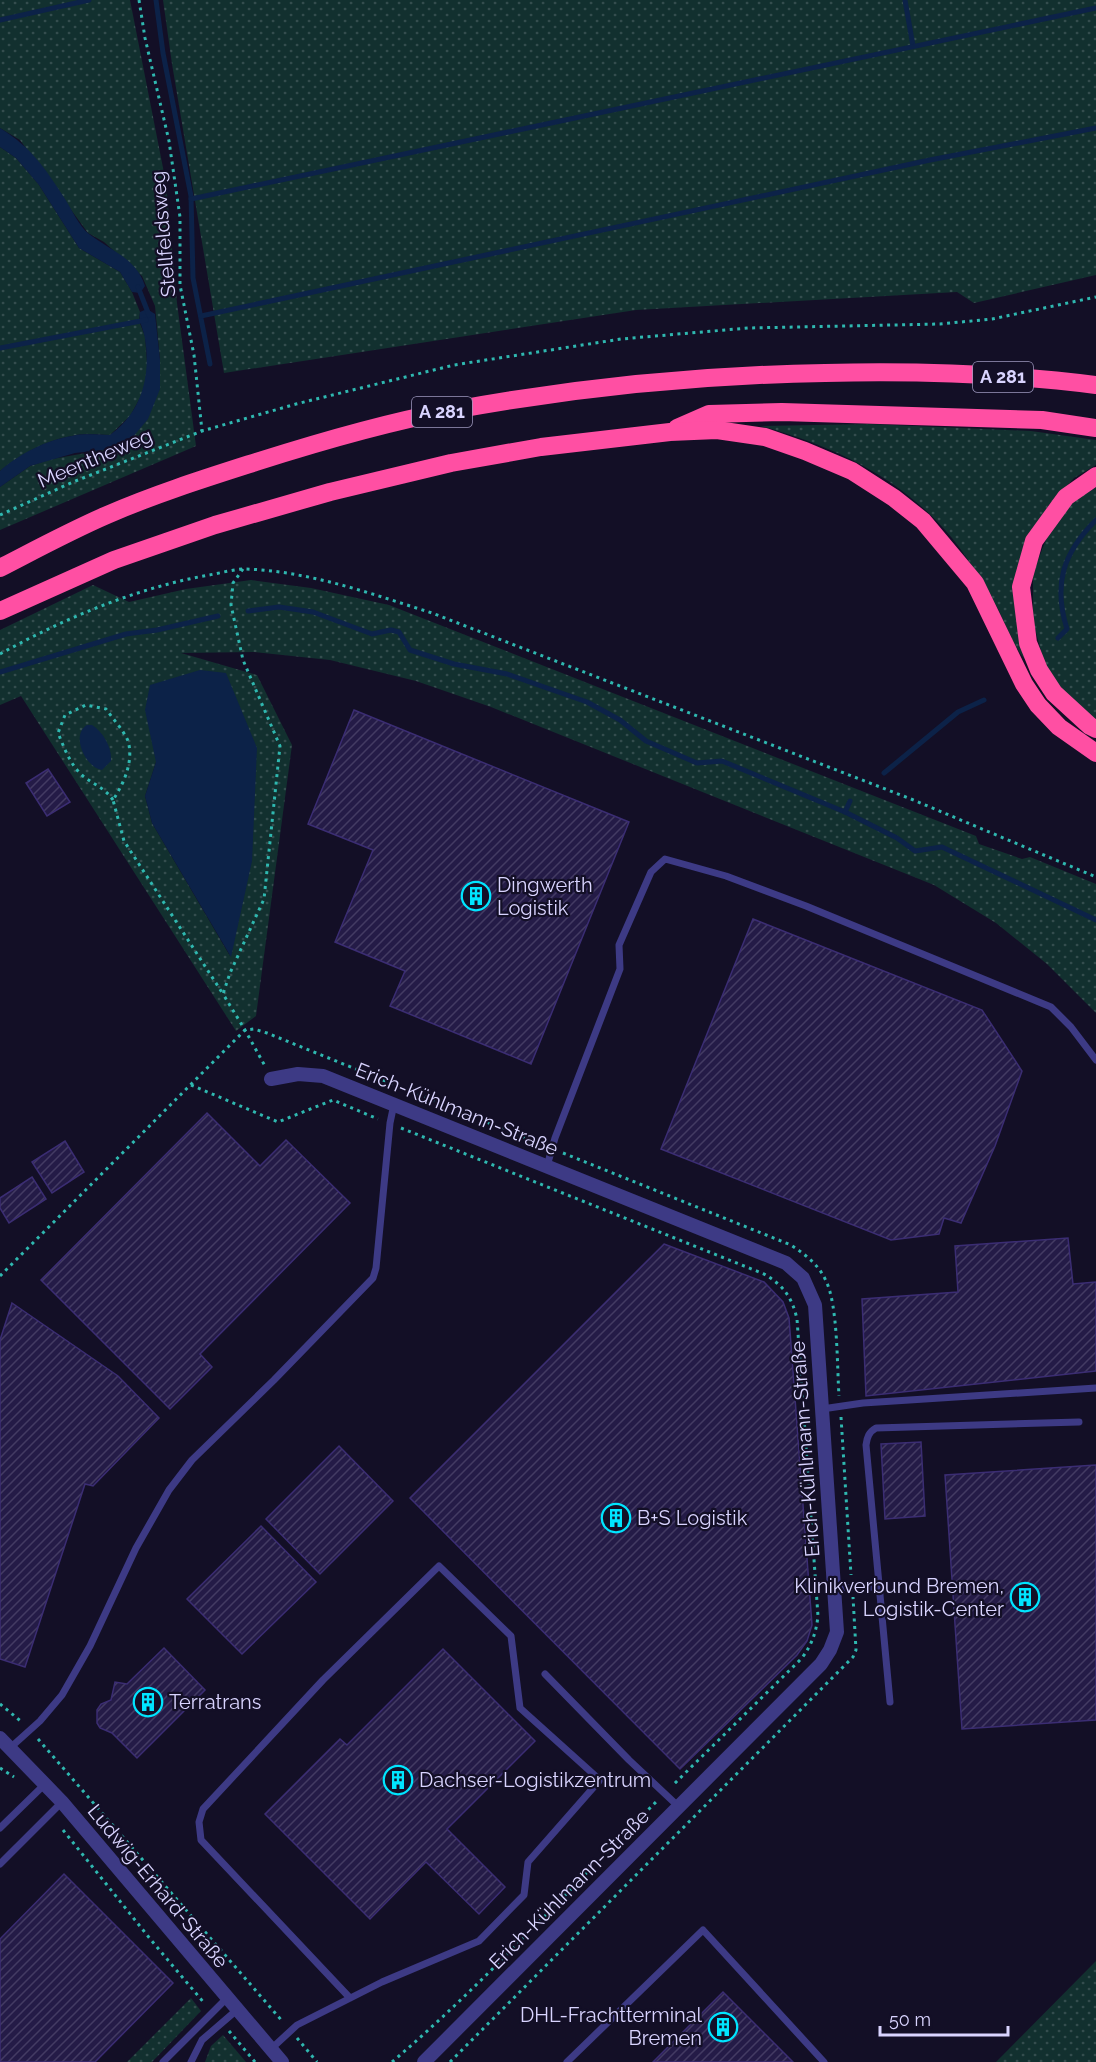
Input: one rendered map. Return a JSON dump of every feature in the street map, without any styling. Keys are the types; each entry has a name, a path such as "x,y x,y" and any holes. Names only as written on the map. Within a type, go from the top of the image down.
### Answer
{"highway":[{"name":"A 281","path":"0,568 107,515 194,481 324,441 445,411 577,390 665,380 787,374 910,371 1057,380 1096,385"},
{"name":"A 281","path":"0,611 114,560 214,525 330,492 451,462 540,447 670,432 709,414 782,412 1042,420 1096,428"},
{"path":"670,432 717,430 765,437 852,471 894,498 923,521 975,583 1024,684 1038,705 1059,727 1096,753"},
{"path":"1096,476 1066,497 1034,541 1021,587 1028,643 1039,670 1054,693 1096,729"}],"street":[{"name":"Erich-Kühlmann-Straße","path":"271,1078 298,1074 323,1076 786,1263 803,1278 815,1305 837,1632 830,1650 821,1664 424,2062"},
{"name":"Ludwig-Erhard-Straße","path":"0,1738 62,1802 282,2062"}],"lane":[{"path":"547,1166 551,1148 620,969 619,945 651,872 665,859 726,876 806,906 1051,1006 1071,1027 1096,1060"},
{"path":"10,1748 50,1710 79,1667 136,1548 175,1483 192,1460 373,1278 394,1104"},
{"path":"822,1409 1096,1388"},
{"path":"890,1702 866,1445 871,1431 876,1428 1079,1422"},
{"path":"272,2049 297,2025 382,1982 479,1941 524,1895 528,1862 600,1780 520,1708 511,1636 439,1566 315,1688 203,1809 200,1822 201,1840 350,1998"},
{"path":"833,1588 878,1587"},
{"path":"545,1674 679,1807"},
{"path":"0,1828 45,1784"},
{"path":"0,1864 62,1802"},
{"path":"567,2062 703,1930 824,2062"},
{"path":"163,2062 227,1998"},
{"path":"191,2062 202,2040 238,2010"}],"path":[{"name":"Stellfeldsweg","path":"140,0 169,141 180,217 180,285 194,355 202,431"},
{"name":"Meentheweg","path":"0,515 73,482 202,431 296,404 454,365 610,340 748,328 940,324 982,320 1096,297"},
{"path":"223,994 230,973 264,899 280,746 243,660 231,605 233,583 243,569"},
{"path":"0,654 28,639 135,592 171,582 243,569 300,576 432,613 911,799 1096,877"},
{"path":"113,800 122,786 129,763 128,741 106,710 86,705 65,715 58,733 67,754 82,775 106,789 113,800 124,841 223,994 271,1078"},
{"path":"0,1276 245,1030 254,1029 791,1245 817,1266 827,1282 832,1300 840,1406 856,1650 853,1657 450,2062"},
{"path":"191,1085 278,1122 333,1100 764,1274 776,1281 787,1292 797,1319 818,1616 817,1631 811,1646 802,1658 664,1794 495,1967 436,2024 392,2062"},
{"path":"0,1704 30,1730 61,1763 317,2062"},
{"path":"0,1768 20,1780 33,1796"},
{"path":"50,1814 212,2013"},
{"path":"222,2023 255,2062"}],"green space":[{"path":"0,0 130,0 166,183 177,303 196,446 0,530 0,487 30,466 52,459 103,450 132,438 160,388 160,360 155,306 142,276 104,242 88,233 20,140 0,128"},
{"path":"163,0 1096,0 1096,275 974,303 957,292 636,310 224,373"},
{"path":"0,147 16,158 39,185 79,248 120,272 140,312 139,321 145,336 148,374 141,396 130,416 110,435 81,435 62,438 25,454 0,471"},
{"path":"869,424 1031,431 1096,440 1096,465 1074,478 1048,506 1027,544 1026,660 1015,644 988,591 958,545 911,497 884,478 855,462 794,436 761,426"},
{"path":"1096,483 1096,722 1074,706 1045,666 1033,621 1033,573 1051,527 1081,492"},
{"path":"251,580 311,588 389,605 976,836 979,844 1022,859 1030,857 1096,884 1096,1013 1047,964 996,923 934,885 491,707 416,681 330,660 254,652 181,653 257,675 292,745 256,1016 236,1031 21,696 0,705 0,630 93,585 129,602 186,589","holes":["156,762 230,956 152,823 145,796"]},
{"path":"1096,1961 1096,2062 996,2062"},
{"path":"191,1998 201,2011 152,2062 127,2062"},
{"path":"223,2035 246,2062 205,2062 211,2046"}],"water":[{"path":"0,128 21,143 37,159 85,231 122,256 136,269 145,286 140,293 132,292 120,272 79,248 39,185 16,158 0,147"},
{"path":"147,309 155,314 160,360 160,389 148,419 132,438 103,450 75,453 30,466 0,487 0,471 24,454 43,444 62,438 81,435 110,435 130,416 142,392 145,380 147,353 140,312"},
{"path":"200,670 226,673 257,748 252,861 231,957 152,823 145,796 156,762 145,710 150,685"},
{"path":"87,725 96,728 108,745 111,761 102,770 91,764 82,750 80,736"}],"building":[{"name":"Dingwerth Logistik","path":"354,710 629,822 531,1064 390,1006 405,971 335,942 373,850 308,824"},
{"path":"48,769 70,802 47,816 26,783"},
{"path":"753,919 982,1010 1022,1071 995,1146 961,1223 944,1218 939,1234 891,1240 661,1149"},
{"path":"207,1113 260,1166 286,1140 350,1203 200,1354 212,1367 170,1409 41,1280"},
{"path":"65,1141 84,1172 52,1193 32,1162"},
{"path":"32,1177 46,1199 9,1223 0,1208 0,1198"},
{"path":"1068,1238 1073,1284 1096,1282 1096,1371 866,1396 862,1299 958,1292 955,1246"},
{"name":"B+S Logistik","path":"664,1244 764,1282 783,1302 789,1318 812,1625 807,1641 797,1655 680,1769 410,1498"},
{"path":"12,1303 118,1376 159,1418 93,1486 85,1484 25,1667 0,1659 0,1340"},
{"path":"921,1442 925,1516 885,1519 881,1444"},
{"path":"339,1446 393,1501 320,1574 266,1519"},
{"name":"Klinikverbund Bremen, Logistik-Center","path":"1096,1465 1096,1720 962,1729 945,1475"},
{"path":"261,1526 316,1582 242,1654 187,1599"},
{"name":"Terratrans","path":"164,1648 205,1690 137,1758 112,1733 100,1728 97,1723 97,1710 101,1704 111,1700 115,1682 127,1684"},
{"name":"Dachser-Logistikzentrum","path":"443,1649 535,1741 447,1829 505,1887 479,1914 426,1862 370,1919 265,1814 340,1739 347,1745"},
{"path":"64,1874 173,1983 95,2062 0,2062 0,1939"},
{"name":"DHL-Frachtterminal Bremen","path":"723,1992 793,2062 653,2062"}],"waterway":[{"path":"0,20 89,0"},
{"path":"156,0 163,53 191,196 193,278 210,364"},
{"path":"905,0 913,46"},
{"path":"191,199 1096,8"},
{"path":"201,316 930,160 1096,128"},
{"path":"138,287 149,315"},
{"path":"0,348 146,320"},
{"path":"1058,638 1067,629 1061,598 1064,570 1076,545 1096,520"},
{"path":"248,611 279,607 313,612 372,634 391,630 399,632 410,650 454,664 507,674 587,702 620,720 646,741 697,763 722,761 845,812 897,838 915,851 942,847 1096,920"},
{"path":"0,672 126,634 157,630 218,616"},
{"path":"884,773 958,712 984,700"},
{"path":"845,812 850,801"}],"place":[{"name":"Dingwerth Logistik","path":"476,896"},
{"name":"B+S Logistik","path":"616,1518"},
{"name":"Klinikverbund Bremen, Logistik-Center","path":"1025,1597"},
{"name":"Terratrans","path":"148,1702"},
{"name":"Dachser-Logistikzentrum","path":"398,1780"},
{"name":"DHL-Frachtterminal Bremen","path":"723,2027"}]}
